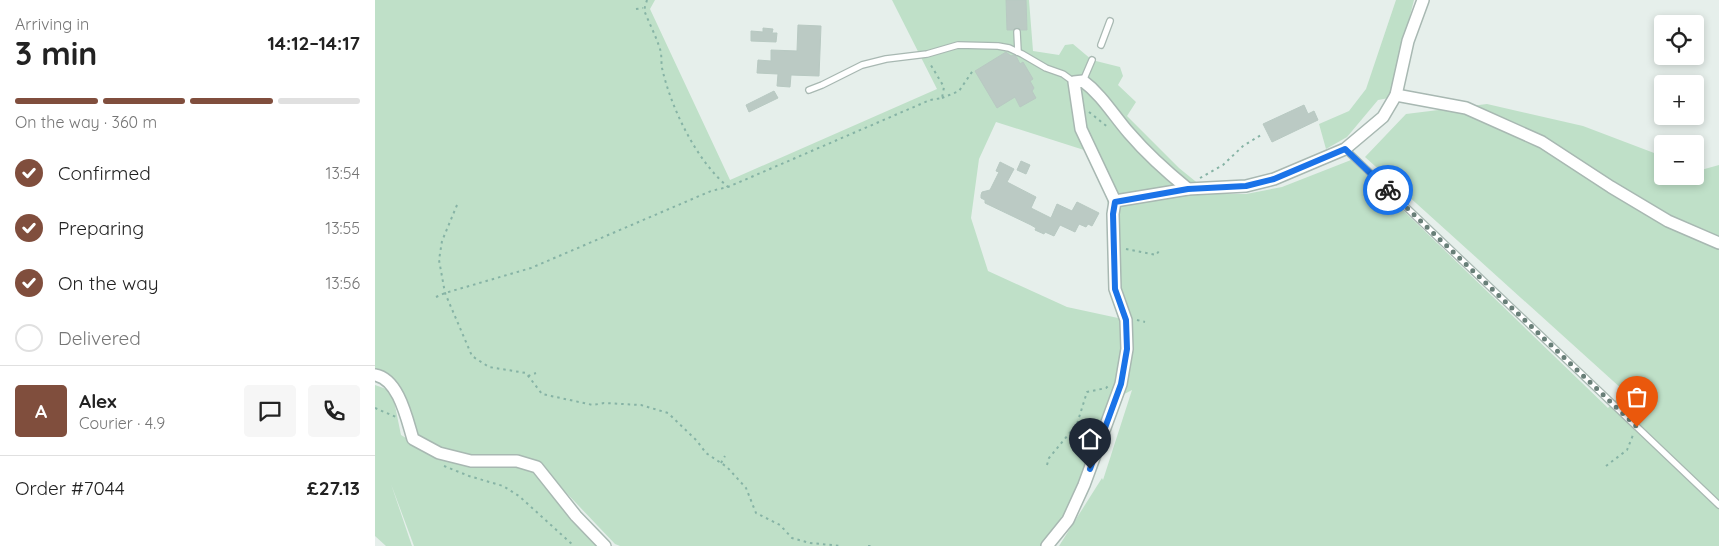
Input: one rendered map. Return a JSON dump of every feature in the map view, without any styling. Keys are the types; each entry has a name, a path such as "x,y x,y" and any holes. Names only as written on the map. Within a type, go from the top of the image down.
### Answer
{"street":[{"path":"1115,202 1191,189 1246,186 1274,179 1345,149 1383,117 1396,95 1408,41 1423,0"},
{"path":"1047,546 1068,520 1084,485 1121,384 1127,349 1126,320 1115,289 1113,214 1115,202 1081,130 1078,82 1093,88 1130,134 1159,165 1191,189"},
{"path":"1396,95 1466,108 1542,142 1668,221 1719,243"},
{"path":"375,375 395,389 402,404 413,440 439,453 471,461 517,461 537,467 576,516 605,546"}],"lane":[{"path":"1101,45 1110,21"},
{"path":"1017,32 1018,52"},
{"path":"809,90 822,86 863,65 886,59 934,52 958,45 998,46 1018,52 1042,66 1078,82 1092,60"},
{"path":"1345,149 1719,505"}],"path":[{"path":"647,0 643,10 661,51 662,67 675,108 701,156 720,180 729,187"},
{"path":"636,9 644,8"},
{"path":"934,52 928,60 944,88 942,98"},
{"path":"436,297 531,268 711,190 729,187 930,100 942,98 959,91 974,69"},
{"path":"1191,189 1201,177 1223,166 1243,146 1261,135"},
{"path":"457,205 442,242 439,260 445,293 472,356 489,367 526,373 542,394 593,405 604,403 641,405 668,413 706,453 727,467 746,488 756,513 780,525 792,538 810,544 842,546"},
{"path":"1114,247 1157,255 1159,250"},
{"path":"528,376 536,373"},
{"path":"1047,465 1049,458 1077,424 1087,392 1106,388 1111,383"},
{"path":"375,408 399,418"},
{"path":"1605,466 1627,450 1637,427"},
{"path":"721,463 725,456"},
{"path":"442,466 503,486 519,496 573,546"},
{"path":"868,546 874,546"}],"green space":[{"path":"375,0 655,0 650,9 730,180 937,89 892,0 1029,0 1033,51 1059,55 1065,45 1073,44 1092,60 1120,67 1123,76 1118,85 1136,102 1127,116 1179,168 1211,194 1246,194 1282,187 1351,160 1608,408 1628,387 1623,390 1365,157 1406,114 1487,104 1583,126 1654,153 1654,185 1704,185 1704,169 1719,165 1719,546 1059,546 1102,478 1103,480 1132,390 1111,401 1065,519 1042,546 620,546 615,544 537,462 472,456 428,444 415,435 399,388 375,369","holes":["996,122 1084,150 1106,193 1108,205 1110,292 1118,318 1067,307 988,271 971,218 979,159"]},
{"path":"1396,0 1414,0 1389,98 1378,100 1347,137 1326,149 1319,124 1349,111 1366,89"},
{"path":"375,385 392,391 401,435 436,456 515,466 535,471 599,546 414,546 391,484 412,546 386,546 375,536"}],"building":[{"path":"1006,0 1026,0 1027,30 1021,30 1017,27 1013,30 1007,30"},
{"path":"798,25 821,26 819,76 791,75 790,87 777,86 778,74 757,73 758,60 771,61 771,50 797,51"},
{"path":"763,28 773,29 772,33 777,33 776,42 751,41 751,31 763,32"},
{"path":"1006,52 1011,56 1016,56 1020,64 1023,62 1033,79 1030,81 1036,98 1020,107 1015,97 997,108 975,71"},
{"path":"774,91 778,98 749,112 746,105"},
{"path":"1304,105 1308,114 1314,111 1318,120 1272,142 1263,124"},
{"path":"1021,161 1030,165 1026,174 1017,170"},
{"path":"1000,162 1014,169 1007,182 1036,197 1031,208 1051,218 1057,204 1072,211 1077,202 1099,213 1092,226 1088,224 1086,227 1079,224 1075,232 1060,225 1054,236 1045,232 1044,234 1035,230 1036,228 1031,225 985,203 985,200 981,198 982,192 990,190 999,172 996,171"}],"way so far":[{"path":"1388,190 1637,427"}],"route":[{"path":"1090,469 1121,384 1127,349 1126,320 1115,289 1113,214 1115,202 1188,189 1246,186 1274,179 1345,149 1388,190"}]}
